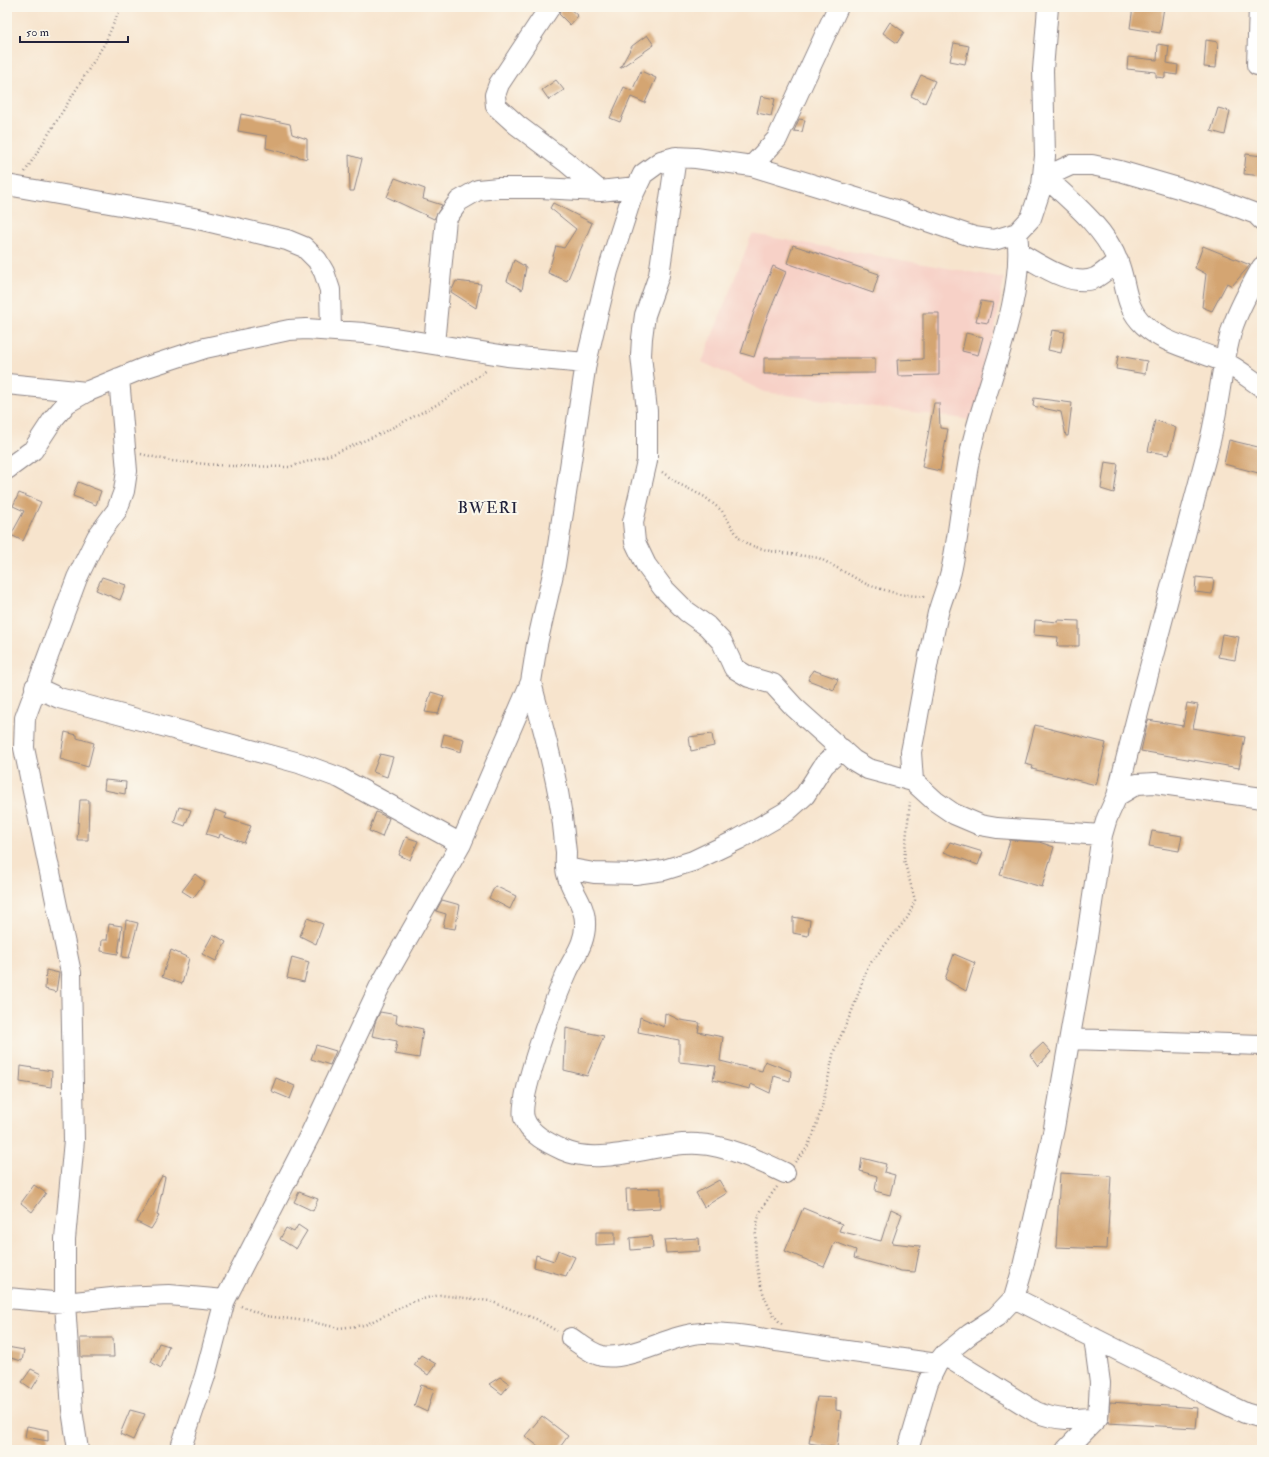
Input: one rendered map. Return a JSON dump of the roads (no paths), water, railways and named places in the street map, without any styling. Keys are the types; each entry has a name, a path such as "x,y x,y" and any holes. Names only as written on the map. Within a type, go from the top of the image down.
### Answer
{"street":[{"path":"550,7 499,84 495,95 496,106 517,125 566,162 600,191"},
{"path":"752,166 777,139 838,7"},
{"path":"1048,7 1043,70 1045,177 1101,232 1118,261 1124,288 1131,307 1144,325 1166,339 1226,362 1262,387"},
{"path":"1257,65 1259,7"},
{"path":"180,1450 205,1376 225,1300 311,1132 379,988 461,844 531,682 537,644 555,565 586,363 608,271 636,186 643,174 652,166 661,161 676,157 696,158 752,166 892,209 974,237 994,240 1017,233 1031,218 1042,185 1045,156"},
{"path":"676,157 659,275 645,315 642,338 641,355 647,411 647,461 633,522 635,542 646,565 663,588 686,611 707,626 722,642 734,668 750,677 773,684 794,707 853,760 868,769 913,780 947,810 980,825 1102,835"},
{"path":"1045,177 1071,165 1092,165 1120,171 1216,199 1256,214 1262,220"},
{"path":"12,186 194,218 286,240 304,247 317,260 324,272 330,290 331,330"},
{"path":"434,344 446,219 459,201 478,190 498,188 540,188 600,191 636,186"},
{"path":"913,780 911,752 942,599 952,569 963,488 981,409 1004,335 1017,274 1019,253 1017,233"},
{"path":"1019,253 1057,274 1077,280 1094,278 1118,261"},
{"path":"908,1450 928,1382 941,1359 970,1334 996,1317 1014,1298 1038,1202 1070,1040 1102,835 1106,818 1117,796 1183,538 1209,444 1220,400 1232,331 1237,315 1262,267"},
{"path":"7,469 33,450 54,418 67,403 86,392 144,368 205,348 289,330 331,330 364,333 507,356 586,363"},
{"path":"78,1450 72,1410 65,1303 65,1239 74,1140 71,974 24,748 25,718 35,687 77,578 97,537 117,510 124,491 127,471 119,378"},
{"path":"7,384 86,392"},
{"path":"531,682 555,771 562,813 567,876 585,912 585,937 555,1003 527,1087 523,1105 524,1119 532,1131 564,1151 583,1156 633,1153 670,1145 699,1144 737,1153 785,1173"},
{"path":"35,687 66,700 299,763 340,778 461,844"},
{"path":"566,868 594,873 635,874 664,870 693,861 739,839 786,812 805,795 824,765 842,749"},
{"path":"1117,796 1137,784 1155,783 1262,798"},
{"path":"1070,1040 1262,1045"},
{"path":"7,1298 65,1303 121,1297 169,1295 225,1300"},
{"path":"1014,1298 1211,1397 1245,1413 1262,1418"},
{"path":"571,1338 589,1351 602,1356 619,1355 646,1349 688,1334 704,1333 941,1359 1041,1414 1051,1418 1066,1420 1098,1417"},
{"path":"1066,1450 1098,1417 1100,1383 1094,1338"}],"district":[{"name":"BWERI","path":"488,508"}]}
